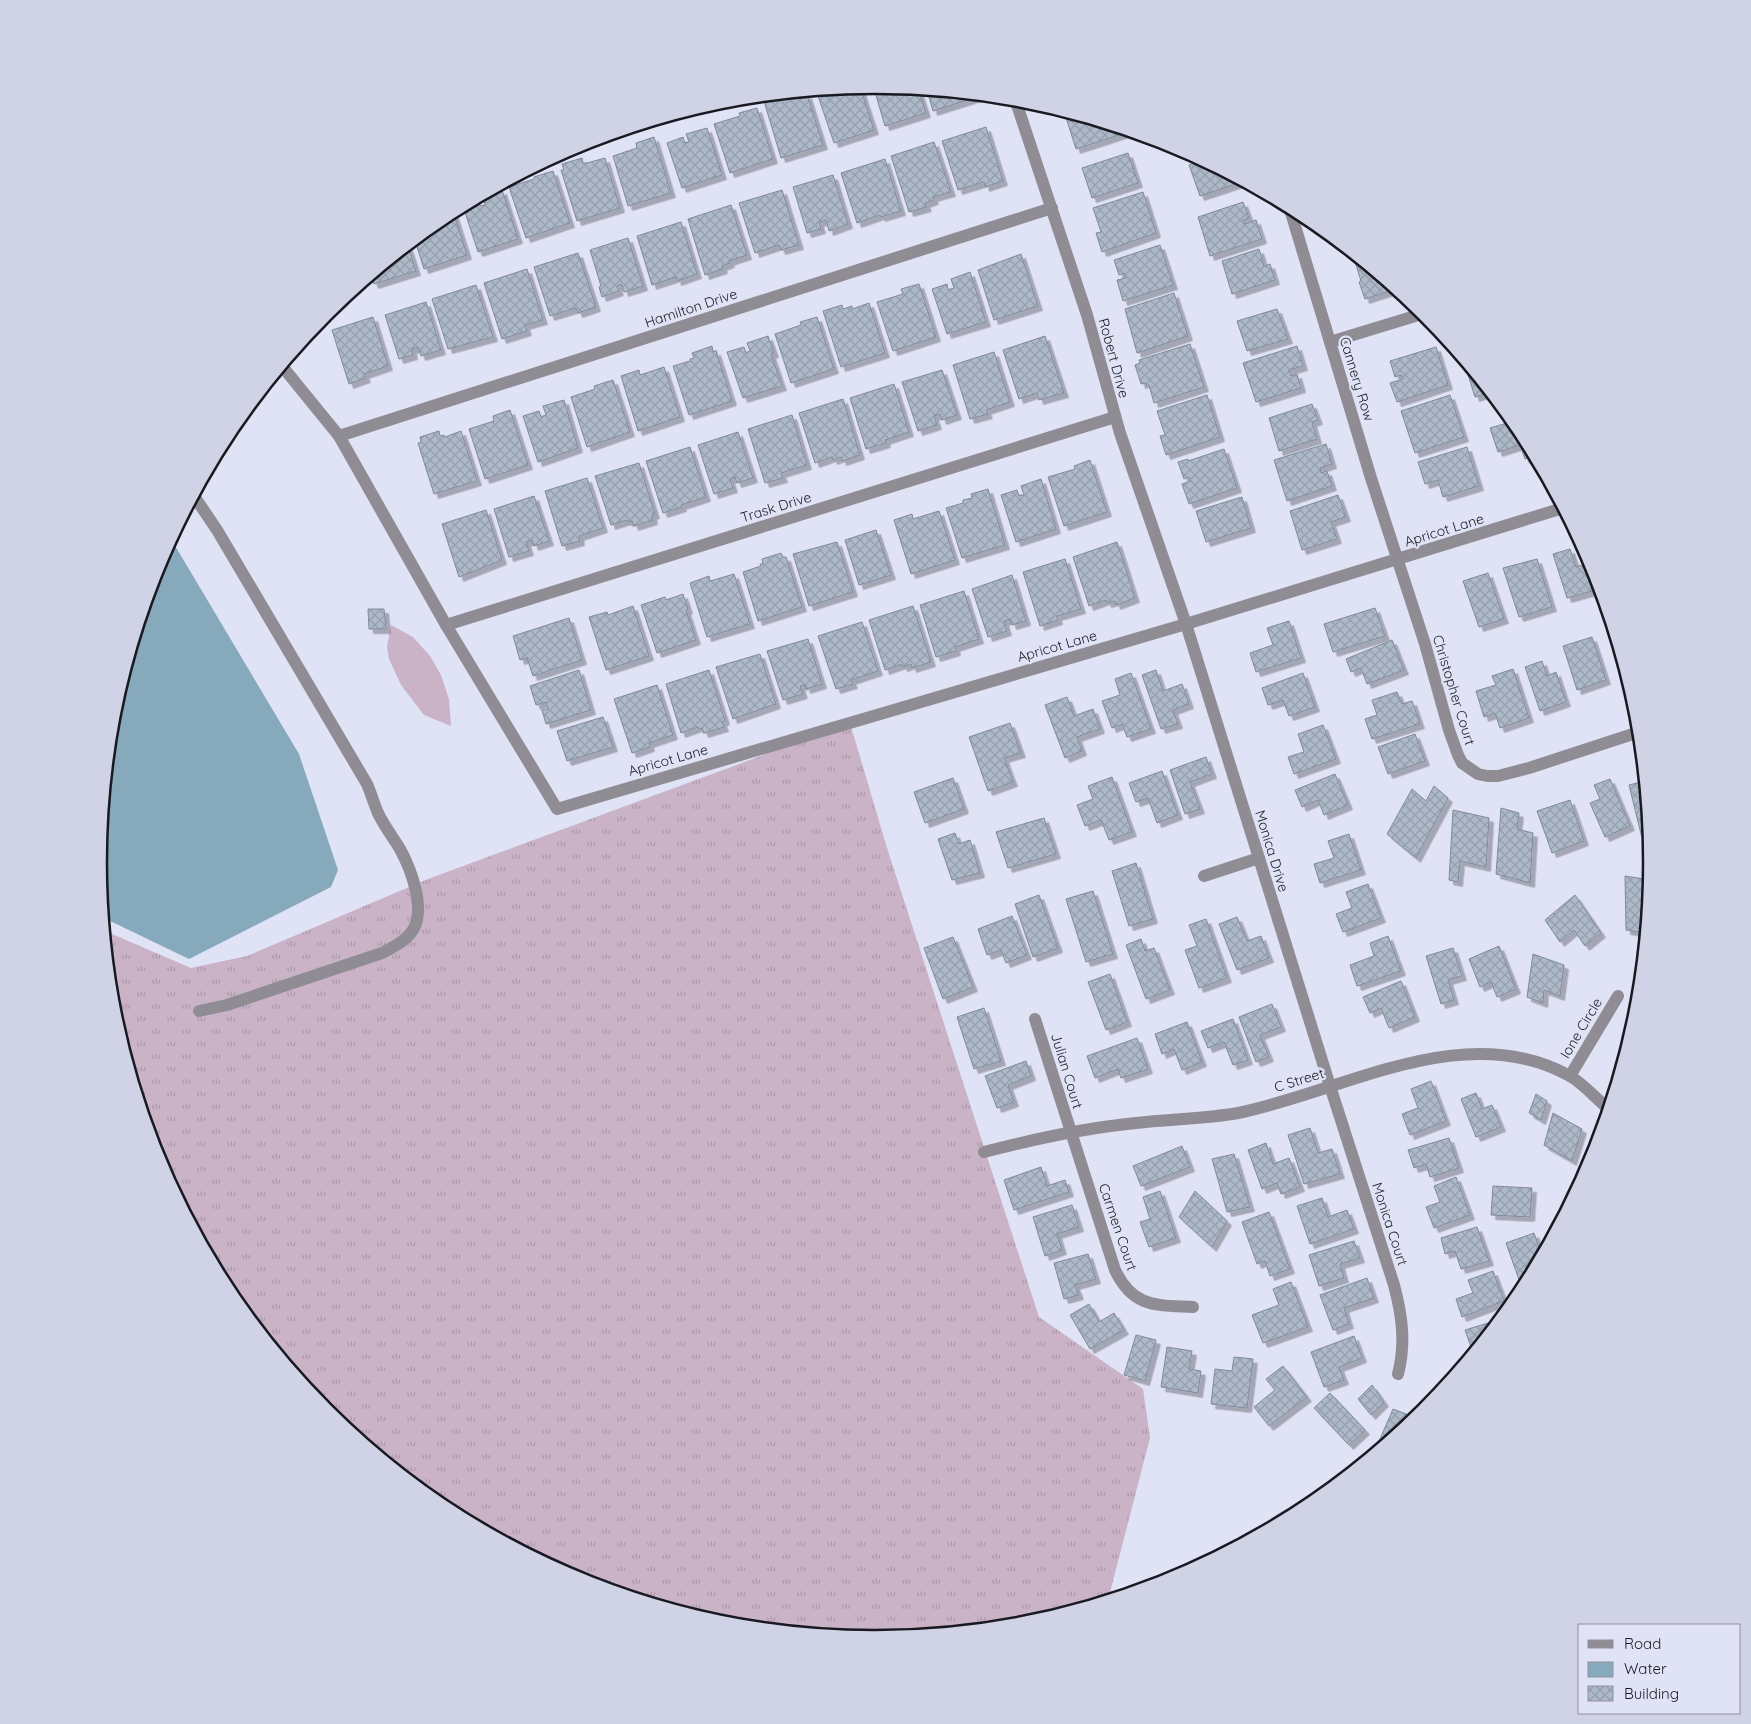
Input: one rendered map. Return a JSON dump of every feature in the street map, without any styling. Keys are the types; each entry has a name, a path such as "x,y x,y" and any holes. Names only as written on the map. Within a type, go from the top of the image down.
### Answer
{"street":[{"name":"Robert Drive","path":"1018,108 1087,315 1115,418 1186,624"},
{"name":"Hamilton Drive","path":"339,436 1052,208"},
{"name":"Cannery Row","path":"1292,217 1398,560"},
{"path":"1330,342 1415,315"},
{"path":"285,370 339,436 446,625"},
{"name":"Trask Drive","path":"446,625 1115,418"},
{"path":"197,501 217,530 367,784 378,814 400,849 409,868 417,898 418,917 414,929 408,936 382,953 228,1005 199,1010"},
{"name":"Apricot Lane","path":"446,625 557,808 1186,624 1558,510"},
{"name":"Christopher Court","path":"1398,560 1458,755 1462,763 1470,770 1487,776 1498,776 1529,768 1633,734"},
{"name":"Monica Drive","path":"1186,624 1330,1086"},
{"path":"1204,876 1259,858"},
{"name":"Ione Circle","path":"1570,1076 1618,996"},
{"name":"Julian Court","path":"1035,1019 1071,1132"},
{"name":"C Street","path":"984,1152 1071,1132 1139,1122 1181,1120 1238,1113 1394,1067 1438,1058 1476,1054 1529,1060 1545,1065 1570,1076 1604,1105"},
{"name":"Monica Court","path":"1330,1086 1400,1308 1403,1340 1398,1374"},
{"name":"Carmen Court","path":"1071,1132 1115,1270 1121,1283 1131,1294 1142,1301 1154,1305 1193,1307"}],"green space":[{"path":"391,625 413,637 430,656 441,675 449,699 451,726 424,715 401,685 389,659 387,647"},
{"path":"850,723 887,848 1039,1317 1143,1389 1150,1438 1110,1593 1074,1604 1025,1615 976,1624 926,1629 825,1629 775,1624 677,1604 582,1572 536,1551 491,1527 449,1501 408,1471 369,1440 332,1405 298,1369 266,1330 210,1246 186,1202 148,1109 133,1061 122,1012 111,934 191,968 247,956 428,879"}],"water":[{"path":"175,546 299,754 338,870 331,887 189,959 110,921 107,862 114,762 122,712 133,663 148,615"}],"building":[{"path":"862,94 874,130 834,143 818,96"},
{"path":"876,94 920,95 926,113 885,126"},
{"path":"928,95 970,99 933,111"},
{"path":"808,97 823,145 781,158 764,102"},
{"path":"757,108 773,159 730,173 714,124 740,116 739,113"},
{"path":"1066,118 1120,135 1076,149"},
{"path":"986,127 1003,181 985,187 984,182 958,190 942,141"},
{"path":"707,128 722,175 682,188 667,143 683,137 685,143 689,142 686,134"},
{"path":"654,137 671,193 628,206 613,156 637,148 636,143"},
{"path":"934,142 951,192 933,197 934,200 925,203 927,207 909,212 891,156"},
{"path":"1128,153 1138,183 1092,198 1082,168"},
{"path":"582,158 583,163 587,163 605,158 620,208 577,221 561,170 564,170 562,164"},
{"path":"885,159 901,211 881,217 880,215 857,223 841,173"},
{"path":"1194,163 1236,184 1200,196 1189,165"},
{"path":"553,171 570,223 526,238 509,187 534,179 534,177"},
{"path":"833,175 848,224 829,231 826,220 819,222 821,229 807,233 793,187"},
{"path":"782,190 799,245 781,250 779,245 755,253 739,203"},
{"path":"502,191 518,239 478,252 465,213 480,204 480,206 485,205 484,201"},
{"path":"1143,192 1156,233 1102,252 1096,233 1101,232 1093,208"},
{"path":"1243,202 1249,218 1243,220 1245,224 1256,220 1262,239 1210,256 1198,217"},
{"path":"731,205 747,255 729,261 730,263 722,266 723,269 705,275 688,219"},
{"path":"456,219 467,255 424,269 417,246"},
{"path":"681,222 697,274 677,281 676,277 652,285 637,236"},
{"path":"628,238 643,286 624,292 621,284 617,286 619,291 602,297 599,287 601,286 590,250"},
{"path":"1160,245 1173,285 1123,301 1117,280 1126,278 1124,273 1119,275 1114,260"},
{"path":"1259,249 1264,266 1270,264 1275,280 1232,294 1222,261"},
{"path":"410,252 416,271 374,284 373,281"},
{"path":"578,253 596,307 578,313 576,308 550,316 534,267"},
{"path":"1021,254 1038,306 994,320 978,270"},
{"path":"1355,263 1390,291 1365,299 1359,282 1361,281"},
{"path":"527,269 543,320 525,325 527,331 502,339 484,283"},
{"path":"970,272 986,322 947,334 932,289 947,284 948,290 954,288 951,279"},
{"path":"919,284 936,337 893,351 877,302 903,294 901,289"},
{"path":"476,285 493,337 448,349 432,299"},
{"path":"1174,293 1188,336 1137,353 1125,309"},
{"path":"426,302 441,350 421,356 418,347 412,349 413,355 399,359 385,315"},
{"path":"869,303 885,353 841,367 823,311 842,305 843,309 852,306 852,309"},
{"path":"1277,309 1288,339 1247,351 1237,321"},
{"path":"373,317 388,366 364,374 366,378 349,384 332,330"},
{"path":"817,317 834,369 791,383 775,334 801,325 800,322"},
{"path":"768,336 774,353 771,354 782,386 743,398 727,352 744,347 746,353 750,351 747,343"},
{"path":"1045,336 1064,393 1039,400 1037,393 1019,399 1003,350"},
{"path":"1190,344 1204,387 1154,403 1149,385 1147,386 1146,383 1141,384 1135,365 1140,363 1139,360"},
{"path":"712,346 713,352 716,351 732,401 689,415 673,366 690,361 690,359 694,358 692,353"},
{"path":"1297,346 1303,366 1289,370 1291,376 1297,374 1301,388 1256,402 1243,363"},
{"path":"1436,347 1448,385 1397,402 1390,383 1403,379 1401,375 1395,377 1390,361"},
{"path":"994,352 1010,402 986,410 988,414 970,419 953,365"},
{"path":"664,367 680,417 638,431 621,376 639,370 640,375"},
{"path":"942,370 957,415 942,420 940,414 934,416 937,425 918,431 902,382"},
{"path":"1467,372 1485,394 1475,397"},
{"path":"613,380 630,432 587,447 571,397 595,389 594,386"},
{"path":"894,384 909,432 885,440 886,443 866,449 850,398"},
{"path":"1207,395 1220,437 1166,455 1160,436 1165,435 1157,411"},
{"path":"1450,395 1464,437 1415,453 1401,411"},
{"path":"843,399 860,455 842,461 841,457 833,460 832,457 815,463 799,413"},
{"path":"564,400 578,448 538,462 523,416 539,411 541,417 546,415 543,406"},
{"path":"1312,404 1318,420 1312,422 1317,439 1279,451 1269,418"},
{"path":"510,410 528,465 485,479 469,429 494,421 493,416"},
{"path":"792,415 807,465 781,473 783,478 765,483 748,429"},
{"path":"1506,423 1514,435 1528,458 1525,459 1520,445 1498,452 1490,428"},
{"path":"439,431 440,436 444,435 445,437 461,431 477,481 434,494 418,443 421,442 420,437"},
{"path":"738,432 753,478 737,483 735,477 730,479 733,488 714,494 698,445"},
{"path":"1326,444 1332,464 1320,468 1321,473 1327,471 1332,486 1287,501 1274,460"},
{"path":"690,447 706,497 663,513 646,461"},
{"path":"1467,447 1479,486 1443,497 1438,480 1425,484 1418,462"},
{"path":"1224,449 1237,488 1189,504 1182,484 1191,481 1189,477 1184,479 1178,462 1188,459 1188,461"},
{"path":"1090,460 1107,512 1064,526 1048,477 1075,469 1074,466"},
{"path":"639,463 655,514 652,515 653,520 634,526 632,521 628,522 627,520 611,525 595,476"},
{"path":"587,478 603,528 579,536 580,541 562,546 545,491"},
{"path":"1041,479 1056,529 1016,542 1001,495 1017,490 1019,496 1024,495 1021,486"},
{"path":"988,489 1005,545 962,558 946,508 972,498 971,494"},
{"path":"1338,495 1346,517 1331,522 1337,539 1302,550 1290,511"},
{"path":"534,496 549,541 534,546 532,540 526,542 529,551 509,557 494,509"},
{"path":"1242,497 1251,528 1206,542 1196,511"},
{"path":"486,510 502,560 459,577 442,524"},
{"path":"939,511 955,560 911,574 894,520 912,514 913,519"},
{"path":"876,530 891,575 859,585 845,540"},
{"path":"837,542 853,592 809,606 793,554"},
{"path":"1117,542 1135,598 1116,605 1115,601 1107,603 1106,600 1089,606 1073,557"},
{"path":"1570,549 1576,567 1583,565 1594,591 1567,598 1553,554"},
{"path":"781,553 783,557 786,557 802,607 758,621 743,572 761,566 760,564 763,564 762,559"},
{"path":"1065,559 1081,609 1057,616 1058,620 1040,626 1023,572"},
{"path":"1537,559 1552,607 1519,617 1503,568"},
{"path":"1488,573 1504,619 1479,627 1463,581"},
{"path":"734,574 750,624 707,637 690,583 709,576 710,581"},
{"path":"1012,575 1026,621 1012,625 1010,619 1004,621 1007,631 988,637 972,589"},
{"path":"964,591 979,639 955,647 956,651 936,657 920,605"},
{"path":"683,594 696,640 657,653 641,605 665,597 666,600"},
{"path":"633,606 649,656 606,670 589,617 607,612 608,615"},
{"path":"913,606 931,662 912,668 911,664 903,667 902,664 885,670 869,620"},
{"path":"1375,608 1385,636 1333,652 1324,624"},
{"path":"368,609 384,609 386,629 369,629"},
{"path":"569,618 582,660 533,676 527,658 520,660 513,636"},
{"path":"1289,621 1301,658 1256,672 1250,653 1273,645 1267,628"},
{"path":"862,622 878,671 851,680 853,684 836,689 818,636"},
{"path":"1592,637 1606,680 1577,690 1563,646"},
{"path":"808,639 822,684 806,689 805,685 800,686 803,694 783,700 767,651"},
{"path":"1392,640 1404,670 1367,684 1361,668 1351,672 1346,659"},
{"path":"760,654 776,704 733,719 716,667"},
{"path":"1542,661 1547,676 1556,672 1566,702 1540,711 1525,667"},
{"path":"1513,669 1529,718 1500,728 1495,713 1484,717 1476,691 1496,685 1492,676"},
{"path":"579,670 591,710 546,724 542,710 548,709 546,702 536,705 530,686"},
{"path":"709,670 725,720 722,722 724,727 704,733 702,728 699,729 698,727 681,733 666,684"},
{"path":"1156,670 1163,691 1182,684 1189,704 1173,710 1178,724 1161,729 1142,675"},
{"path":"1131,673 1151,729 1127,737 1122,724 1112,728 1102,701 1120,695 1115,679"},
{"path":"1303,673 1315,707 1289,716 1283,700 1268,705 1262,688"},
{"path":"657,685 673,735 649,743 650,747 632,753 614,699"},
{"path":"1397,692 1402,704 1412,701 1420,724 1372,739 1365,719 1377,715 1372,700"},
{"path":"1067,697 1074,716 1093,709 1100,729 1077,737 1082,751 1065,758 1045,705"},
{"path":"603,717 613,747 567,761 557,731"},
{"path":"1010,723 1021,753 1004,758 1013,782 988,791 969,737"},
{"path":"1323,725 1336,759 1294,774 1288,757 1304,752 1298,734"},
{"path":"1415,734 1425,761 1388,774 1378,747"},
{"path":"1206,757 1212,774 1190,782 1200,809 1185,814 1170,770"},
{"path":"1162,771 1178,815 1157,823 1148,798 1136,802 1129,783"},
{"path":"1335,774 1348,805 1324,815 1318,800 1302,807 1295,790"},
{"path":"1112,777 1132,832 1109,840 1101,820 1085,826 1077,805 1093,799 1088,786"},
{"path":"953,778 964,809 925,823 914,792"},
{"path":"1610,779 1630,826 1605,837 1590,803 1600,799 1594,785"},
{"path":"1639,782 1643,838 1642,838 1629,785"},
{"path":"1434,786 1448,798 1416,858 1387,834 1412,789 1426,801"},
{"path":"1570,800 1584,841 1552,853 1537,811"},
{"path":"1501,808 1519,813 1517,829 1533,833 1530,883 1496,874"},
{"path":"1453,810 1489,818 1486,867 1460,861 1458,882 1449,880"},
{"path":"1044,818 1056,854 1008,868 996,832"},
{"path":"955,833 959,844 970,840 980,873 952,880 938,839"},
{"path":"1349,834 1361,870 1320,883 1314,864 1334,858 1328,841"},
{"path":"1136,863 1153,919 1129,926 1112,871"},
{"path":"1625,876 1643,879 1640,932 1626,930"},
{"path":"1368,884 1381,918 1343,932 1336,914 1352,908 1346,892"},
{"path":"1093,891 1113,954 1086,962 1066,899"},
{"path":"1039,895 1058,948 1033,957 1015,904"},
{"path":"1575,895 1601,933 1585,946 1574,930 1560,942 1545,920"},
{"path":"1012,916 1027,955 1006,963 1001,950 987,955 978,929"},
{"path":"1237,917 1247,941 1261,936 1269,958 1237,970 1219,924"},
{"path":"1206,919 1227,978 1199,988 1185,950 1197,946 1189,925"},
{"path":"1388,936 1401,971 1357,986 1350,965 1374,956 1370,943"},
{"path":"953,937 973,987 943,999 924,948"},
{"path":"1141,939 1145,951 1154,948 1170,990 1146,999 1126,945"},
{"path":"1499,946 1516,989 1497,997 1491,982 1480,987 1469,959"},
{"path":"1453,948 1462,976 1448,980 1454,1000 1441,1004 1426,956"},
{"path":"1533,954 1564,965 1560,996 1544,990 1543,1003 1527,997"},
{"path":"1110,974 1127,1022 1106,1030 1088,982"},
{"path":"1401,981 1415,1017 1389,1028 1381,1008 1370,1013 1363,997"},
{"path":"1272,1004 1281,1027 1260,1035 1269,1057 1256,1062 1239,1017"},
{"path":"984,1008 1001,1061 974,1069 957,1017"},
{"path":"1233,1019 1248,1060 1233,1065 1224,1042 1208,1048 1201,1031"},
{"path":"1187,1022 1202,1062 1182,1070 1174,1049 1162,1054 1155,1034"},
{"path":"1137,1038 1148,1069 1121,1078 1118,1069 1095,1078 1087,1056"},
{"path":"1026,1061 1031,1076 1008,1085 1014,1102 997,1108 985,1076"},
{"path":"1431,1081 1446,1121 1410,1135 1402,1114 1418,1108 1411,1089"},
{"path":"1476,1093 1482,1109 1492,1105 1501,1127 1476,1137 1461,1099"},
{"path":"1536,1094 1547,1101 1541,1120 1529,1113"},
{"path":"1553,1113 1582,1129 1572,1161 1544,1145"},
{"path":"1310,1128 1318,1153 1332,1149 1340,1174 1304,1184 1288,1135"},
{"path":"1449,1138 1459,1168 1430,1177 1426,1164 1414,1168 1408,1150"},
{"path":"1266,1143 1273,1164 1289,1158 1300,1187 1281,1194 1277,1183 1262,1189 1248,1150"},
{"path":"1182,1146 1190,1167 1141,1186 1133,1166"},
{"path":"1234,1154 1250,1207 1227,1212 1212,1159"},
{"path":"1041,1167 1047,1186 1065,1180 1069,1192 1014,1210 1004,1180"},
{"path":"1456,1177 1470,1215 1434,1228 1426,1207 1440,1202 1434,1186"},
{"path":"1493,1186 1532,1188 1530,1217 1491,1215"},
{"path":"1160,1191 1176,1238 1149,1247 1140,1222 1150,1219 1143,1197"},
{"path":"1195,1191 1227,1221 1212,1247 1179,1217"},
{"path":"1322,1198 1328,1217 1347,1210 1354,1229 1310,1244 1297,1206"},
{"path":"1072,1205 1079,1227 1057,1234 1062,1250 1045,1256 1033,1217"},
{"path":"1269,1212 1290,1269 1270,1276 1265,1261 1257,1264 1242,1222"},
{"path":"1477,1227 1489,1261 1461,1269 1455,1251 1445,1254 1441,1238"},
{"path":"1534,1233 1539,1249 1519,1281 1506,1243"},
{"path":"1354,1241 1360,1258 1340,1264 1344,1278 1319,1286 1309,1255"},
{"path":"1088,1254 1096,1279 1075,1285 1079,1295 1064,1299 1054,1263"},
{"path":"1493,1271 1504,1301 1462,1317 1456,1299 1473,1293 1468,1280"},
{"path":"1367,1278 1374,1298 1344,1308 1349,1324 1333,1330 1320,1295"},
{"path":"1291,1282 1308,1327 1263,1343 1252,1315 1279,1305 1273,1289"},
{"path":"1089,1304 1099,1322 1114,1313 1124,1330 1090,1349 1070,1315"},
{"path":"1491,1322 1471,1347 1465,1330"},
{"path":"1136,1335 1156,1340 1145,1381 1124,1375"},
{"path":"1354,1336 1362,1358 1339,1367 1344,1380 1324,1387 1311,1352"},
{"path":"1167,1347 1192,1351 1189,1369 1201,1371 1198,1393 1161,1387"},
{"path":"1234,1357 1253,1359 1247,1408 1211,1404 1215,1369 1232,1371"},
{"path":"1283,1366 1307,1397 1269,1426 1254,1407 1275,1390 1266,1379"},
{"path":"1372,1385 1384,1402 1371,1415 1358,1399"},
{"path":"1330,1393 1365,1430 1349,1445 1314,1408"},
{"path":"1393,1409 1409,1415 1382,1440 1378,1443"}]}
